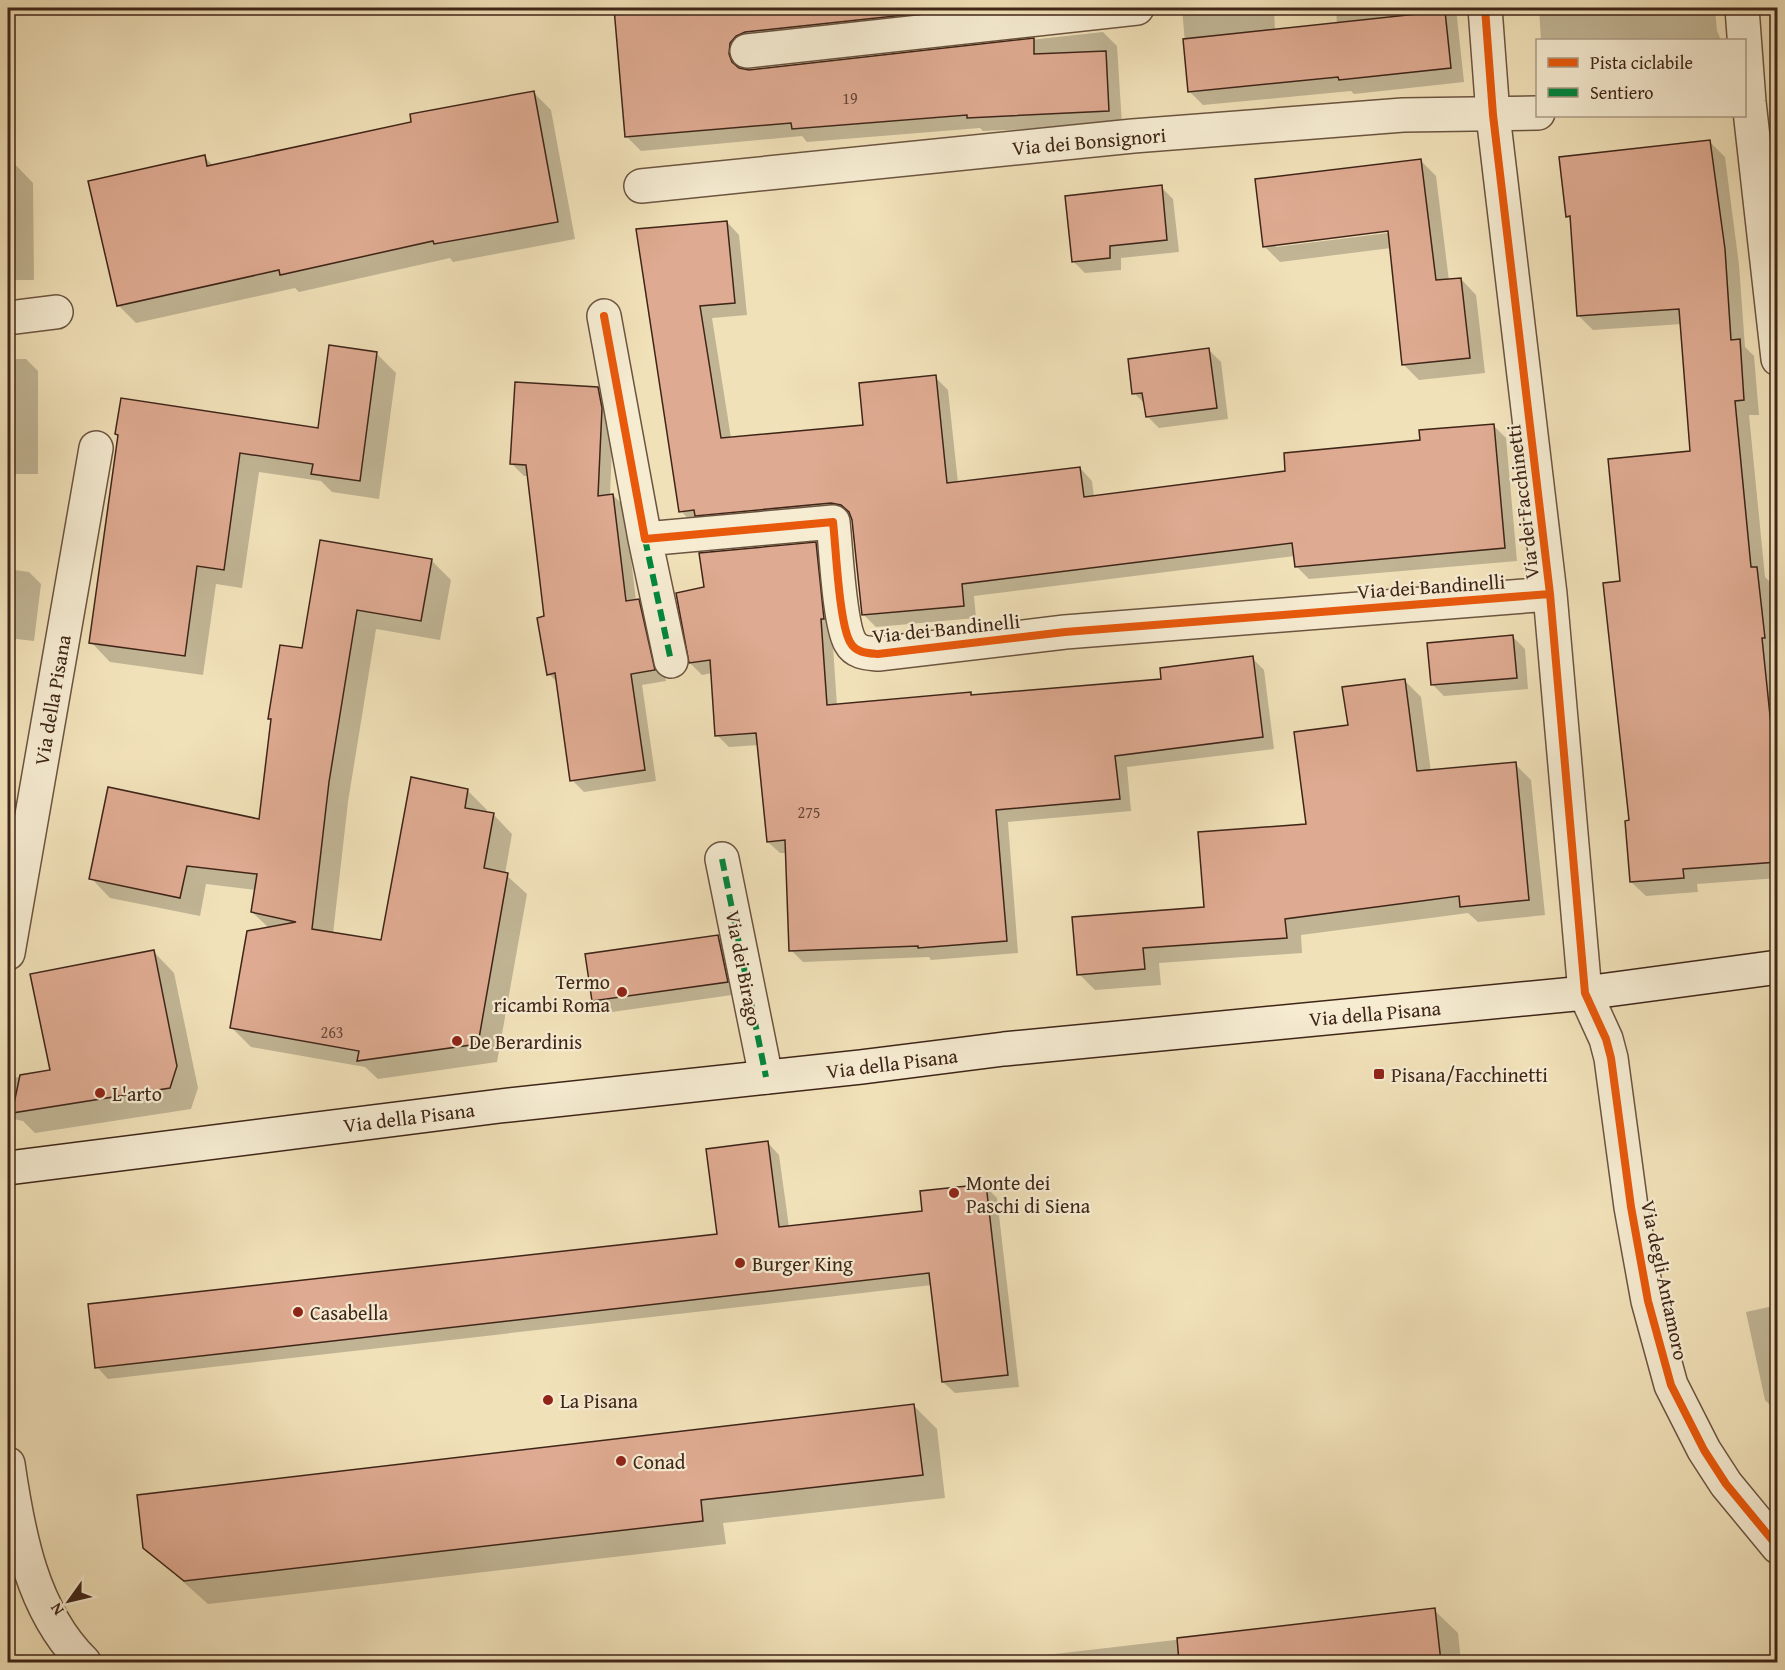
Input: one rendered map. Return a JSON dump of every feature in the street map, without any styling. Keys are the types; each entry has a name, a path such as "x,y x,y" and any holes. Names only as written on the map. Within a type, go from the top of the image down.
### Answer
{"street":[{"path":"747,51 1137,8"},
{"name":"Via dei Facchinetti","path":"1485,8 1492,115 1550,594 1585,993"},
{"path":"1742,8 1744,39"},
{"path":"1746,83 1778,359"},
{"name":"Via dei Bonsignori","path":"641,186 1133,136 1403,115 1536,113"},
{"path":"8,318 56,312"},
{"path":"604,316 645,539 671,661"},
{"name":"Via della Pisana","path":"8,952 96,448"},
{"name":"Via dei Bandinelli","path":"645,539 833,522 844,624 850,641 864,653 1065,632 1550,594"},
{"name":"Via dei Birago","path":"722,859 766,1077"},
{"name":"Via della Pisana","path":"8,1168 500,1106 1004,1049 1585,993 1778,967"},
{"name":"Via degli Antamoro","path":"1585,993 1606,1039 1611,1058 1648,1300 1671,1385 1700,1442 1726,1484 1778,1548"},
{"path":"8,1464 23,1549 38,1589 60,1635 84,1662"}],"building":[{"path":"614,8 970,8 745,32 736,36 730,43 729,54 732,62 739,68 749,70 1034,38 1034,54 1106,51 1109,111 967,118 967,115 792,129 791,123 625,137"},
{"path":"1445,11 1451,68 1188,92 1183,39"},
{"path":"534,91 558,222 434,244 433,241 280,275 279,270 117,306 88,181 205,155 207,166 411,122 410,114"},
{"path":"1710,140 1725,249 1731,340 1740,339 1744,400 1735,401 1751,567 1757,567 1765,638 1762,638 1778,793 1778,862 1683,869 1684,878 1630,882 1625,821 1629,820 1603,583 1620,581 1608,459 1690,451 1679,309 1577,316 1570,216 1566,217 1559,157"},
{"path":"1421,159 1436,280 1461,278 1470,358 1402,365 1388,231 1263,247 1255,179"},
{"path":"1162,185 1167,240 1110,246 1110,258 1072,262 1065,196"},
{"path":"727,221 735,303 700,306 721,438 863,425 859,383 936,375 947,483 1080,467 1084,497 1285,471 1284,453 1420,440 1419,430 1494,424 1505,548 1295,567 1292,543 962,584 964,606 862,615 852,520 849,512 841,505 831,503 695,516 694,510 679,512 636,229"},
{"path":"329,345 377,352 360,481 311,474 313,464 240,453 224,570 197,566 185,656 89,643 118,435 115,434 121,398 318,428"},
{"path":"1209,348 1217,408 1146,417 1142,393 1132,394 1128,359"},
{"path":"515,382 598,387 602,408 598,496 613,494 626,601 639,599 655,670 631,674 645,770 570,781 555,673 547,675 537,618 544,616 526,465 510,464"},
{"path":"320,540 432,559 421,621 357,610 329,782 312,929 381,940 411,777 468,789 465,808 494,813 484,868 508,873 478,1044 357,1061 359,1051 230,1028 247,931 296,922 251,912 257,874 187,866 180,898 89,879 108,787 259,819 271,719 268,719 280,645 302,648"},
{"path":"816,542 824,619 821,619 827,705 1161,679 1160,668 1253,656 1263,737 1115,756 1120,799 996,810 1007,941 918,948 918,946 789,951 785,840 767,842 756,733 715,736 710,660 689,663 676,593 704,587 699,553"},
{"path":"1513,635 1517,678 1431,685 1427,643"},
{"path":"1405,679 1417,771 1516,762 1529,900 1460,907 1459,896 1285,919 1287,938 1143,948 1145,969 1077,975 1072,917 1204,907 1198,832 1306,824 1294,732 1348,725 1342,687"},
{"path":"718,935 728,982 592,1001 585,954"},
{"path":"154,950 177,1066 170,1088 12,1113 20,1075 50,1070 30,974"},
{"path":"768,1141 779,1227 922,1211 920,1191 986,1184 1008,1375 942,1382 929,1273 95,1368 88,1304 717,1234 706,1149"},
{"path":"914,1404 923,1475 701,1500 703,1521 184,1581 143,1548 137,1495"},
{"path":"1435,1608 1441,1662 1179,1662 1177,1638"}],"marked path":[{"path":"645,539 671,661"},
{"path":"722,859 766,1077"}],"cycle path":[{"path":"1485,8 1493,115 1550,594 1585,993 1606,1039 1611,1058 1631,1207 1648,1301 1671,1385 1704,1450 1726,1484 1778,1547"},
{"path":"604,316 645,539 833,522 838,584 846,632 850,642 862,652 878,654 1065,632 1550,594"}],"place":[{"name":"Termo ricambi Roma","path":"622,992"},
{"name":"De Berardinis","path":"457,1041"},
{"name":"Pisana/Facchinetti","path":"1379,1074"},
{"name":"L'arto","path":"100,1093"},
{"name":"Monte dei Paschi di Siena","path":"954,1193"},
{"name":"Burger King","path":"740,1263"},
{"name":"Casabella","path":"298,1312"},
{"name":"La Pisana","path":"548,1400"},
{"name":"Conad","path":"621,1461"}]}
